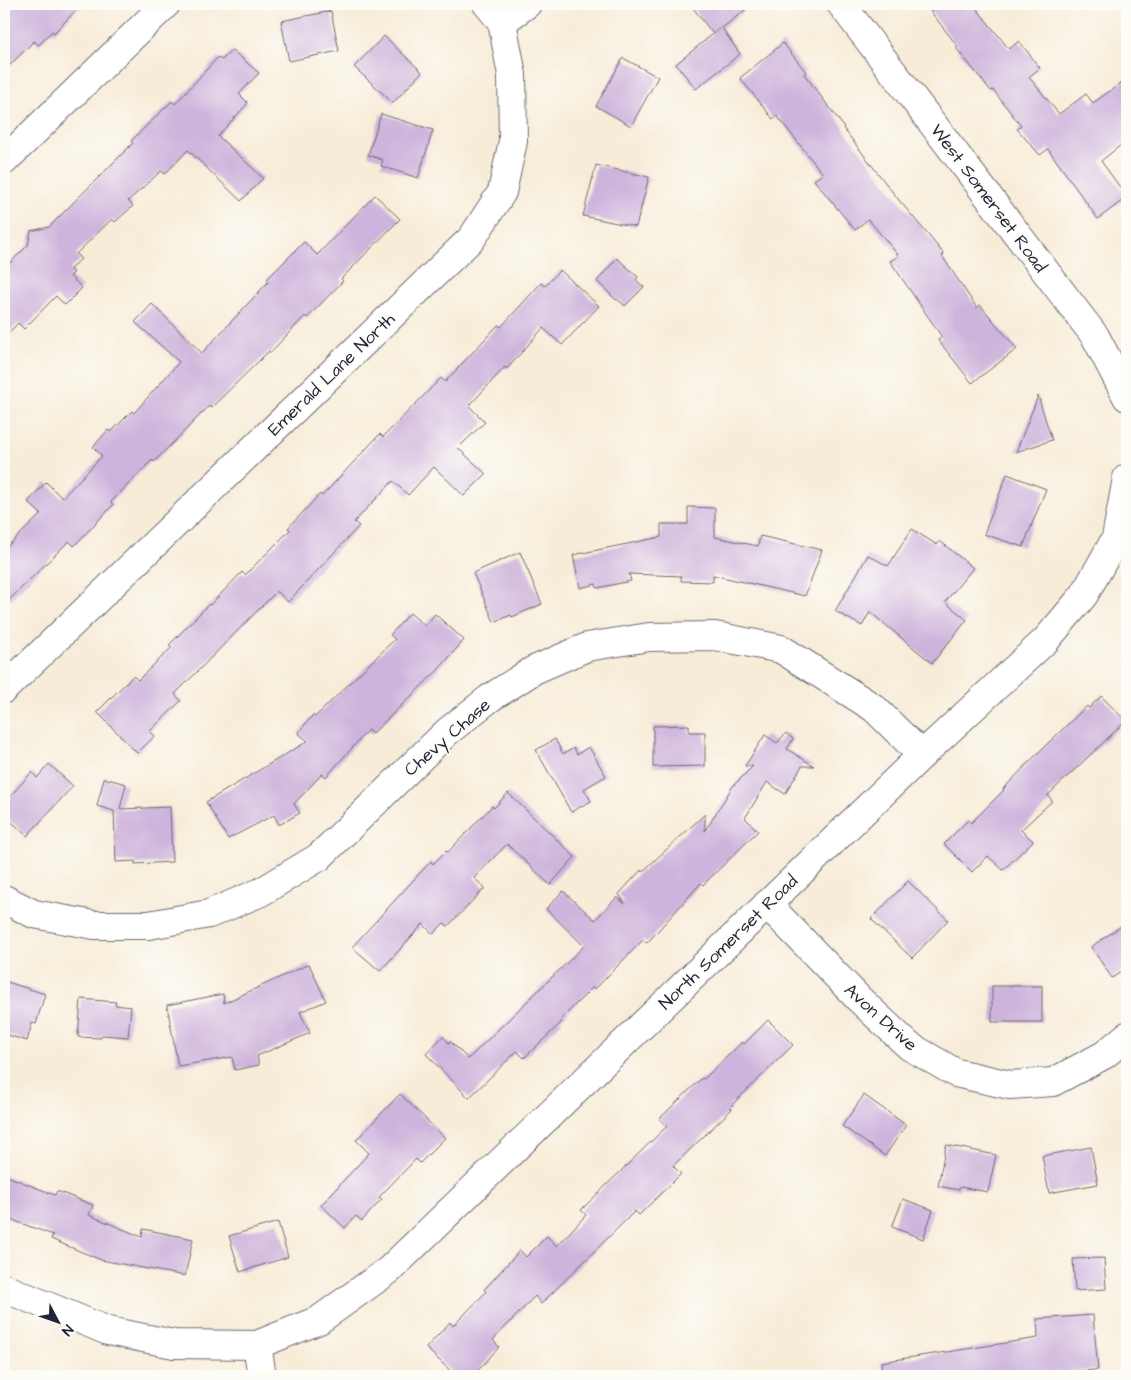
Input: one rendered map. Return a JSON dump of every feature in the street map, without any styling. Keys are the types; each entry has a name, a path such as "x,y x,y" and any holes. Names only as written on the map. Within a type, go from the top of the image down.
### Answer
{"street":[{"path":"4,161 166,4"},
{"name":"Emerald Lane North","path":"4,689 472,238 502,192 513,140 512,75 495,13 527,4"},
{"name":"West Somerset Road","path":"841,4 1095,336 1127,397"},
{"name":"North Somerset Road","path":"257,1345 320,1320 389,1270 922,754 1046,640 1084,595 1116,538 1127,478"},
{"name":"Chevy Chase","path":"4,899 34,914 94,925 149,925 209,914 261,892 319,857 447,732 490,698 534,670 587,647 649,637 715,636 781,649 874,708 922,754"},
{"name":"Avon Drive","path":"767,904 860,1000 909,1046 956,1074 1010,1084 1053,1082 1104,1055 1127,1036"},
{"path":"4,1288 108,1331 174,1344 257,1345 262,1376"}],"building":[{"path":"4,4 82,4 54,33 52,31 39,45 34,41 4,71"},
{"path":"690,4 753,4 722,28 740,54 696,89 676,64 713,34"},
{"path":"925,4 973,4 1009,49 1019,41 1040,68 1029,77 1059,114 1086,94 1093,103 1127,79 1127,140 1101,161 1127,197 1098,219 1048,149 1040,155 1017,129 1021,126 993,90 991,91 956,48 958,47"},
{"path":"331,11 339,51 289,61 281,21"},
{"path":"384,36 422,72 393,103 354,67"},
{"path":"783,43 806,72 804,74 843,128 944,254 942,256 977,308 980,305 1017,349 972,383 938,340 942,337 890,261 899,256 868,219 855,230 814,180 823,174 777,116 773,119 740,78"},
{"path":"232,50 259,73 239,94 248,103 218,136 263,178 241,201 188,150 165,174 161,171 128,201 133,206 115,222 112,219 76,254 81,259 70,269 74,273 70,276 82,288 65,305 56,296 24,329 18,323 4,338 4,269 28,245 31,231 49,227 172,101 175,104 218,57 222,60"},
{"path":"623,58 658,77 631,126 596,106"},
{"path":"381,114 433,130 418,178 381,166 383,160 368,155"},
{"path":"596,165 649,177 636,227 583,216"},
{"path":"375,195 400,219 341,279 343,281 307,318 305,316 270,353 269,351 211,408 209,406 154,462 152,460 111,502 113,505 74,546 69,541 4,605 4,550 41,514 28,502 46,482 62,498 102,456 93,447 108,430 111,432 132,411 134,413 179,362 135,322 152,304 202,353 269,281 267,279 304,242 317,255"},
{"path":"617,258 638,277 636,280 644,287 625,306 616,300 597,281"},
{"path":"560,270 599,306 562,345 543,328 507,369 505,367 469,406 485,422 458,448 486,474 464,496 434,467 408,495 393,481 354,522 359,526 288,602 277,591 175,694 181,701 150,731 155,736 137,753 97,712 133,676 138,680 172,647 169,645 242,572 245,575 290,530 288,528 320,494 322,496 380,434 383,437 441,378 445,382 498,325 501,327 541,283 545,286"},
{"path":"1038,396 1052,440 1016,452"},
{"path":"1007,474 1046,489 1023,547 984,534"},
{"path":"688,507 715,508 715,537 758,546 760,536 822,550 805,596 713,575 713,582 681,581 681,576 629,574 631,581 597,588 596,584 580,588 573,555 661,537 661,524 688,524"},
{"path":"912,529 937,545 940,541 973,568 945,602 967,620 932,663 870,612 862,626 835,611 868,555 888,566"},
{"path":"520,552 542,604 512,617 511,615 494,622 473,573"},
{"path":"410,613 425,626 435,614 464,640 438,670 372,734 368,730 326,777 322,774 294,804 300,813 279,825 274,815 228,839 206,802 308,741 298,733 313,715 315,717 395,639 390,635"},
{"path":"1101,696 1126,721 1048,795 1052,801 1021,830 1033,841 1003,870 988,856 972,872 944,844 968,820 971,823 1043,748 1087,706 1089,708"},
{"path":"689,725 689,732 705,732 705,766 653,767 653,726"},
{"path":"786,733 793,739 787,749 814,766 802,766 785,794 767,782 745,818 758,831 703,885 701,883 647,943 643,940 595,989 593,987 560,1020 562,1022 524,1058 517,1051 469,1098 426,1054 443,1036 468,1059 584,946 546,909 563,891 595,920 617,897 625,904 619,894 641,870 642,872 705,814 705,831 733,786 753,766 745,766 765,735 777,743"},
{"path":"555,739 563,754 574,748 577,754 589,747 606,776 584,789 591,801 571,812 536,750"},
{"path":"49,764 73,786 27,836 4,815 4,803 32,772 37,778"},
{"path":"104,778 126,784 120,809 170,807 172,862 135,864 135,861 116,862 114,811 97,806"},
{"path":"508,793 575,857 550,885 507,844 474,878 485,888 448,926 444,923 433,934 423,924 380,971 352,947 431,861 433,864 446,851 448,852 492,806 494,808"},
{"path":"908,881 948,920 912,958 871,919"},
{"path":"1127,922 1127,968 1112,978 1091,947"},
{"path":"309,964 326,1001 300,1012 310,1033 257,1056 259,1065 235,1070 232,1057 178,1066 167,1005 223,994 224,1003"},
{"path":"4,981 45,994 36,1024 32,1023 27,1041 4,1034"},
{"path":"992,986 1042,986 1042,1022 992,1022"},
{"path":"81,999 116,1002 115,1005 131,1007 128,1037 102,1035 101,1038 78,1037"},
{"path":"768,1020 793,1045 730,1107 732,1109 673,1166 681,1174 639,1215 635,1211 541,1304 535,1296 493,1340 499,1347 473,1376 456,1376 426,1348 450,1322 453,1326 486,1292 484,1290 520,1250 526,1257 547,1236 557,1246 586,1215 581,1210 667,1126 659,1119 742,1042 744,1044"},
{"path":"400,1094 445,1138 420,1163 416,1159 379,1197 382,1199 362,1221 356,1216 345,1228 321,1205 369,1153 356,1140"},
{"path":"864,1095 906,1125 885,1156 842,1126"},
{"path":"946,1145 996,1155 988,1192 960,1187 959,1190 938,1186"},
{"path":"1091,1147 1098,1184 1049,1193 1042,1156"},
{"path":"4,1175 55,1195 57,1191 93,1205 89,1215 142,1237 143,1229 193,1239 185,1276 101,1260 51,1239 53,1235 4,1217"},
{"path":"903,1199 933,1210 923,1239 892,1227"},
{"path":"278,1222 288,1257 240,1272 229,1236"},
{"path":"1104,1258 1106,1289 1075,1291 1073,1259"},
{"path":"1093,1315 1098,1370 1016,1376 882,1376 881,1362 1038,1338 1037,1319"}]}
